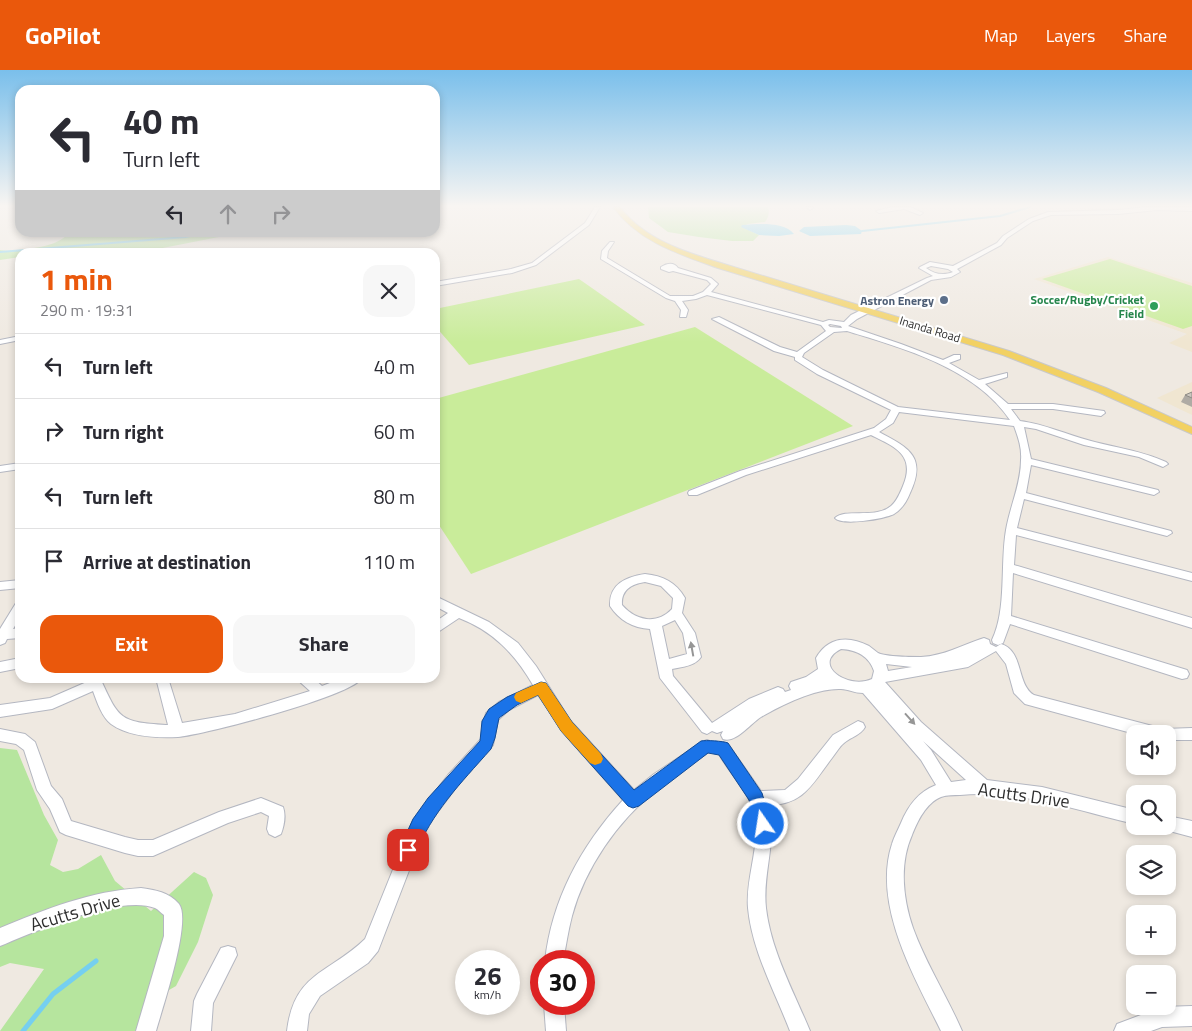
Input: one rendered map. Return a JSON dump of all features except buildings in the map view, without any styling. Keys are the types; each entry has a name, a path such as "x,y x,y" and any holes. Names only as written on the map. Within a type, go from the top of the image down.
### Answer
{"main road":[{"name":"Inanda Road","path":"682,252 721,266 1041,358 1111,386 1192,423"},
{"name":"Inanda Road","path":"694,252 980,344 1036,364 1110,393 1192,431"}],"street":[{"path":"440,283 512,271 534,264 550,252"},
{"path":"606,252 605,260 662,294 678,299 708,294 824,324 829,322 843,325 900,345 943,363 977,383 1005,407 1017,423 1024,443 1026,461 1011,530 1002,632 993,645 968,662 875,682 858,689 840,684 825,672 822,657 832,646 840,644 859,647 875,658 880,664 875,682"},
{"path":"943,276 926,272 923,270 923,266 941,264 969,252"},
{"path":"979,252 983,253"},
{"path":"941,264 954,268 983,253"},
{"path":"867,307 929,279 956,274 954,268"},
{"path":"674,269 713,281 715,284 708,294"},
{"path":"798,355 805,348 831,331 842,331 843,325 867,307 926,272"},
{"path":"678,299 679,304 685,309 683,315"},
{"path":"716,319 777,349 798,355 801,361 896,409 1041,427 1087,443 1142,455 1163,464"},
{"path":"824,324 831,331"},
{"path":"0,342 15,339"},
{"path":"943,363 957,357"},
{"path":"977,383 993,380 1004,374"},
{"path":"1005,407 1053,406 1101,413"},
{"path":"693,493 758,468 872,432 890,421 896,409"},
{"path":"840,518 870,517 892,511 899,505 908,486 913,468 910,460 895,445 872,432"},
{"path":"1026,461 1154,492"},
{"path":"0,469 15,467"},
{"path":"1019,494 1167,533"},
{"path":"1011,530 1192,578"},
{"path":"1007,567 1192,624"},
{"path":"645,578 663,582 670,586 679,598 680,605 675,614 664,622 655,624 636,622 620,613 615,600 621,587 645,578"},
{"path":"0,586 15,584"},
{"path":"440,603 457,613 472,618 505,638 524,658 567,727 633,800"},
{"path":"440,625 457,613"},
{"path":"1,637 15,614"},
{"path":"664,664 684,662 694,657 687,629 680,616 675,614"},
{"path":"1004,618 1182,674"},
{"path":"655,624 669,682 716,737 756,798 763,824 757,909 769,951 800,1031"},
{"path":"1,637 15,633"},
{"path":"875,658 925,663 954,658 993,645"},
{"path":"993,645 1014,666 1015,678 1020,692 1030,700 1126,726"},
{"path":"0,667 15,664"},
{"path":"556,950 559,931 571,889 579,872 598,843 633,800 716,737 754,703 811,680 825,672"},
{"path":"875,682 916,726 984,787"},
{"path":"875,682 926,755 947,789"},
{"path":"0,711 52,703 91,683"},
{"path":"96,683 109,712 122,724 140,731 177,731 232,720 342,683"},
{"path":"163,683 177,731"},
{"path":"310,683 320,692"},
{"path":"716,737 770,704 800,692 840,684"},
{"path":"296,1031 298,1009 311,991 364,954 372,945 419,825 453,780 488,741 491,717 504,706 541,687"},
{"path":"756,798 781,798 789,796 803,784 838,740 858,727"},
{"path":"1176,734 1192,734"},
{"path":"0,735 20,738 30,746 45,790 56,804 62,821 69,829 125,845 148,849 225,817 260,805 277,812 275,829"},
{"name":"Acutts Drive","path":"952,1031 903,927 895,886 896,858 907,826 923,800 932,792 947,789 984,787 1038,794 1126,815"},
{"path":"1176,826 1192,829"},
{"name":"Acutts Drive","path":"0,938 34,923 99,902 143,895 162,900 173,911 173,936 146,1031"},
{"path":"201,1031 204,1001 228,955"},
{"path":"555,1015 556,1031"},
{"path":"1124,1031 1162,1017 1192,1016"}],"shaded area":[{"name":"Soccer/Rugby/Cricket Field","path":"1108,257 1192,283 1192,352 1169,343 1187,334 1034,279"},
{"path":"1192,382 1192,415 1157,398"}],"green space":[{"path":"0,252 15,252 15,258 0,260"},
{"name":"Soccer/Rugby/Cricket Field","path":"1110,259 1192,286 1192,326 1183,329 1042,279"},
{"path":"579,279 645,325 469,365 440,332 440,308"},
{"path":"695,327 853,426 471,574 440,527 440,398"},
{"path":"0,748 17,750 44,815 58,840 50,865 63,872 78,869 101,855 115,881 151,911 194,872 206,878 213,895 198,942 176,986 148,1002 138,1031 0,1031 44,969 10,963 0,967"}],"waterway":[{"path":"23,1031 53,994 96,961"}],"slow traffic":[{"path":"521,697 541,687 552,707 567,727 595,759"}],"place":[{"name":"Astron Energy","path":"944,300"},
{"name":"Soccer/Rugby/Cricket Field","path":"1154,306"}],"route":[{"path":"408,850 419,825 434,803 453,780 477,756 488,741 488,727 491,717 512,701 541,687 552,707 567,727 633,800 707,746 715,749 723,748 756,798 760,807 763,824"}]}
